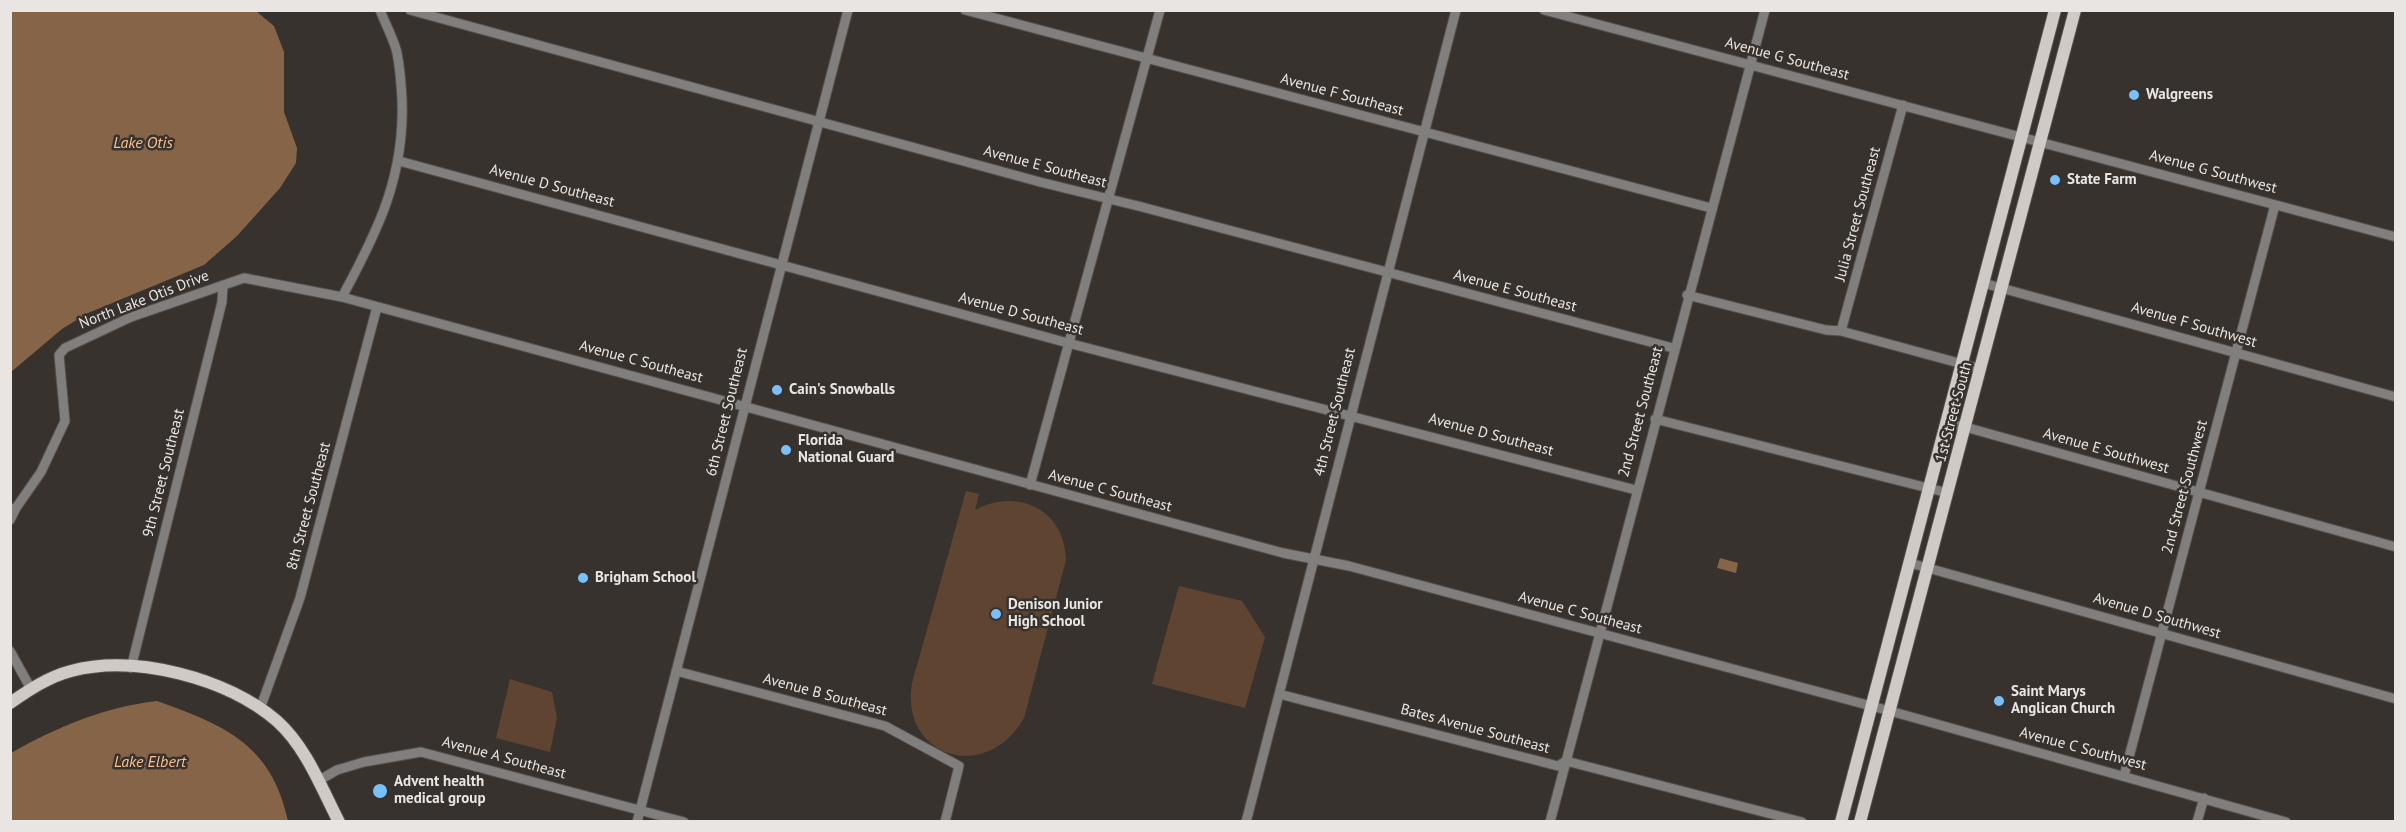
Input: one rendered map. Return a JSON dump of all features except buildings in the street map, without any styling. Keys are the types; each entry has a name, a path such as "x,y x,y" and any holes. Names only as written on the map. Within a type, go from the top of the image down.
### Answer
{"main road":[{"name":"1st Street South","path":"1842,821 2055,10"},
{"name":"1st Street South","path":"1860,822 2075,10"},
{"path":"10,704 31,689 71,671 95,668 157,669 191,676 230,690 277,722 304,753 339,822"}],"street":[{"path":"342,297 381,222 399,161 403,131 402,87 396,49 380,10"},
{"name":"Avenue E Southeast","path":"410,10 1108,200 1673,348"},
{"name":"6th Street Southeast","path":"637,822 848,10"},
{"name":"Avenue F Southeast","path":"965,10 1711,208"},
{"path":"1030,485 1160,10"},
{"name":"4th Street Southeast","path":"1246,822 1349,416 1456,10"},
{"name":"Avenue G Southeast","path":"1544,10 2022,136"},
{"name":"2nd Street Southeast","path":"1550,822 1687,295 1765,10"},
{"name":"Julia Street Southeast","path":"1841,331 1903,105"},
{"name":"Avenue G Southwest","path":"2022,136 2396,237"},
{"name":"Avenue D Southeast","path":"399,161 781,263 1068,343 1349,416 1388,423 1636,490"},
{"name":"2nd Street Southwest","path":"2124,776 2275,205"},
{"name":"North Lake Otis Drive","path":"10,520 13,509 41,472 65,421 59,355 65,348 131,317 244,278 342,297"},
{"name":"Avenue F Southwest","path":"1983,283 2396,397"},
{"name":"9th Street Southeast","path":"131,668 222,302 223,285"},
{"path":"1687,295 1826,330 1841,331 1981,369"},
{"name":"Avenue C Southeast","path":"342,297 1283,554 1314,559 1872,706"},
{"name":"8th Street Southeast","path":"260,709 300,598 377,307"},
{"path":"1655,419 1948,493"},
{"name":"Avenue E Southwest","path":"1947,422 2396,547"},
{"name":"Avenue D Southwest","path":"1910,563 2396,699"},
{"path":"10,651 31,689"},
{"name":"Avenue B Southeast","path":"676,671 892,729 925,750 959,766 945,822"},
{"name":"Bates Avenue Southeast","path":"1279,694 1558,766 1566,761 1802,822"},
{"name":"Avenue C Southwest","path":"1872,706 2286,822"},
{"name":"Avenue A Southeast","path":"318,781 337,770 364,762 421,752 684,822"},
{"path":"2197,822 2204,798"}],"shaded area":[{"path":"966,491 979,494 975,510 991,503 1007,501 1022,502 1036,507 1057,527 1064,542 1066,560 1024,718 1007,739 988,751 968,756 948,753 931,744 919,728 911,708 912,683"},
{"path":"1179,586 1242,601 1265,637 1245,708 1152,684"},
{"path":"510,679 552,692 557,718 550,752 496,738"}],"water":[{"name":"Lake Otis","path":"11,10 256,11 274,26 284,52 284,112 297,148 296,163 280,188 237,236 204,265 88,313 62,329 11,372"},
{"path":"1720,558 1738,563 1736,573 1717,568"},
{"name":"Lake Elbert","path":"157,701 204,719 224,729 242,742 257,756 270,774 281,795 288,821 11,821 11,753 46,735 100,713"}],"place":[{"name":"Walgreens","path":"2134,95"},
{"name":"State Farm","path":"2055,180"},
{"name":"Cain's Snowballs","path":"777,390"},
{"name":"Florida National Guard","path":"786,450"},
{"name":"Brigham School","path":"583,578"},
{"name":"Denison Junior High School","path":"996,614"},
{"name":"Saint Marys Anglican Church","path":"1999,701"},
{"name":"Advent health medical group","path":"380,791"}]}
